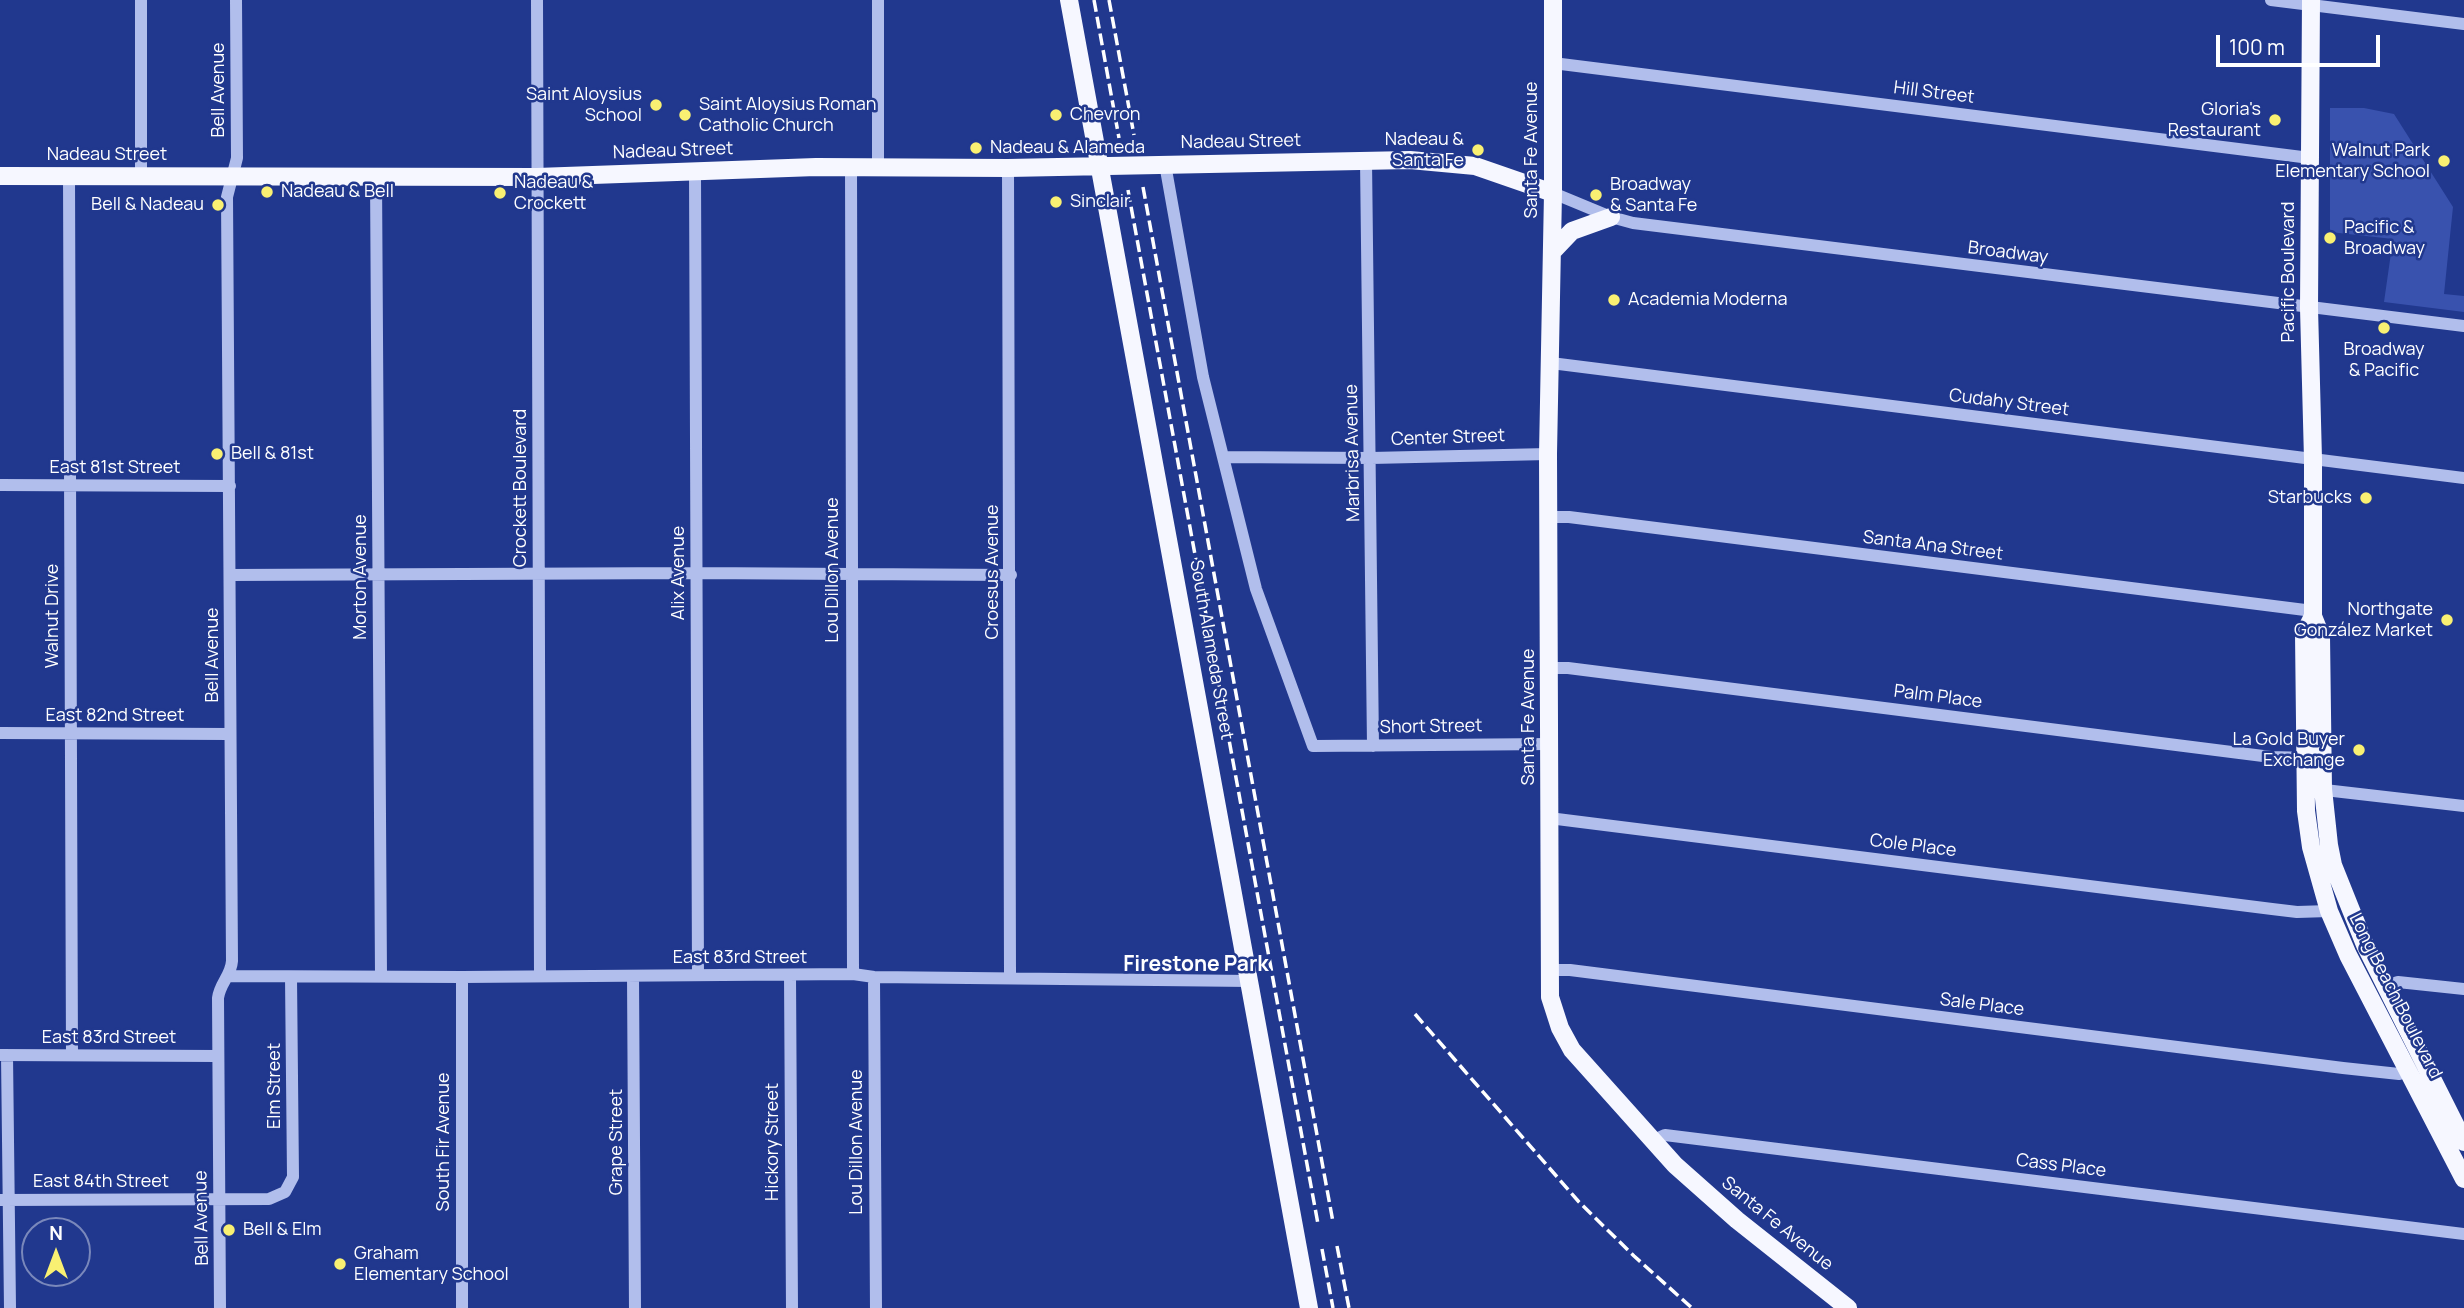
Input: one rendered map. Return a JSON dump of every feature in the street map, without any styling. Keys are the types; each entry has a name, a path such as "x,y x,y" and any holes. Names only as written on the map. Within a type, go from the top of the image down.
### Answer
{"main road":[{"name":"South Alameda Street","path":"1069,0 1309,1308"},
{"name":"Santa Fe Avenue","path":"1553,0 1553,193 1548,454 1550,997 1560,1028 1572,1050 1675,1165 1737,1220 1848,1308"},
{"name":"Pacific Boulevard","path":"2311,3 2309,307 2313,459"},
{"name":"Nadeau Street","path":"0,176 537,177 851,166 1008,167 1410,160 1475,166 1553,193"},
{"path":"1552,252 1572,230 1611,217"},
{"name":"Long Beach Boulevard","path":"2313,459 2313,614 2304,634 2313,758 2311,848 2329,911 2348,956 2460,1161 2464,1179"},
{"name":"Long Beach Boulevard","path":"2314,789 2333,865 2361,935 2464,1142"}],"street":[{"path":"141,0 141,176"},
{"name":"Bell Avenue","path":"220,1308 218,998 220,988 230,975 232,961 228,197 237,158 236,0"},
{"name":"Crockett Boulevard","path":"537,0 540,975"},
{"path":"878,0 878,166"},
{"path":"2271,0 2464,24"},
{"name":"Hill Street","path":"1553,63 2310,158"},
{"name":"Marbrisa Avenue","path":"1366,160 1373,746"},
{"path":"1165,164 1203,377 1223,457"},
{"name":"Lou Dillon Avenue","path":"851,166 853,974"},
{"name":"Croesus Avenue","path":"1008,167 1010,977"},
{"name":"Alix Avenue","path":"695,172 698,975"},
{"name":"Walnut Drive","path":"69,176 72,1055"},
{"name":"Morton Avenue","path":"376,177 381,976"},
{"name":"Broadway","path":"1553,193 1611,217 1633,223 2464,326"},
{"name":"Cudahy Street","path":"1550,363 2464,478"},
{"name":"Center Street","path":"1223,457 1371,458 1548,454"},
{"name":"Short Street","path":"1223,457 1256,589 1313,746 1550,744"},
{"name":"East 81st Street","path":"0,485 230,486"},
{"name":"Santa Ana Street","path":"1549,517 1569,517 2313,614"},
{"path":"230,575 1011,575"},
{"name":"Palm Place","path":"1550,668 1568,668 2270,757 2313,758"},
{"name":"East 82nd Street","path":"0,733 230,734"},
{"path":"2314,789 2464,806"},
{"name":"Cole Place","path":"1549,818 2297,912 2329,911"},
{"name":"Sale Place","path":"1550,970 1570,970 2343,1068 2399,1074 2409,1071"},
{"name":"East 83rd Street","path":"230,975 462,977 853,974 874,977 1251,981"},
{"name":"Hickory Street","path":"790,975 792,1308"},
{"name":"Grape Street","path":"633,976 635,1308"},
{"name":"Elm Street","path":"285,1192 293,1177 292,977"},
{"name":"South Fir Avenue","path":"462,977 462,1308"},
{"name":"Lou Dillon Avenue","path":"874,977 876,1308"},
{"path":"2385,986 2398,982 2464,989"},
{"path":"4,1055 5,1200 10,1308"},
{"name":"East 83rd Street","path":"4,1055 218,1056"},
{"name":"Cass Place","path":"1654,1140 1665,1135 1816,1152 2464,1234"},
{"name":"East 84th Street","path":"5,1200 269,1199 285,1192"}],"shaded area":[{"path":"2330,108 2364,108 2394,114 2453,207 2444,294 2464,296 2464,312 2384,302 2393,239 2330,232"}],"railway":[{"path":"1094,0 1119,138"},
{"path":"1109,0 1134,135"},
{"path":"1143,187 1333,1222"},
{"path":"1128,190 1318,1224"},
{"path":"1415,1014 1579,1202 1692,1308"},
{"path":"1337,1246 1349,1308"},
{"path":"1322,1249 1333,1308"}],"place":[{"name":"Saint Aloysius School","path":"656,105"},
{"name":"Saint Aloysius Roman Catholic Church","path":"685,115"},
{"name":"Chevron","path":"1056,115"},
{"name":"Gloria's Restaurant","path":"2275,120"},
{"name":"Nadeau & Alameda","path":"976,148"},
{"name":"Nadeau & Santa Fe","path":"1478,150"},
{"name":"Walnut Park Elementary School","path":"2444,161"},
{"name":"Nadeau & Bell","path":"267,192"},
{"name":"Nadeau & Crockett","path":"500,193"},
{"name":"Broadway & Santa Fe","path":"1596,195"},
{"name":"Sinclair","path":"1056,202"},
{"name":"Bell & Nadeau","path":"218,205"},
{"name":"Pacific & Broadway","path":"2330,238"},
{"name":"Academia Moderna","path":"1614,300"},
{"name":"Broadway & Pacific","path":"2384,328"},
{"name":"Bell & 81st","path":"217,454"},
{"name":"Starbucks","path":"2366,498"},
{"name":"Northgate González Market","path":"2447,620"},
{"name":"La Gold Buyer Exchange","path":"2359,750"},
{"name":"Bell & Elm","path":"229,1230"},
{"name":"Graham Elementary School","path":"340,1264"}],"district":[{"name":"Firestone Park","path":"1196,965"}]}
